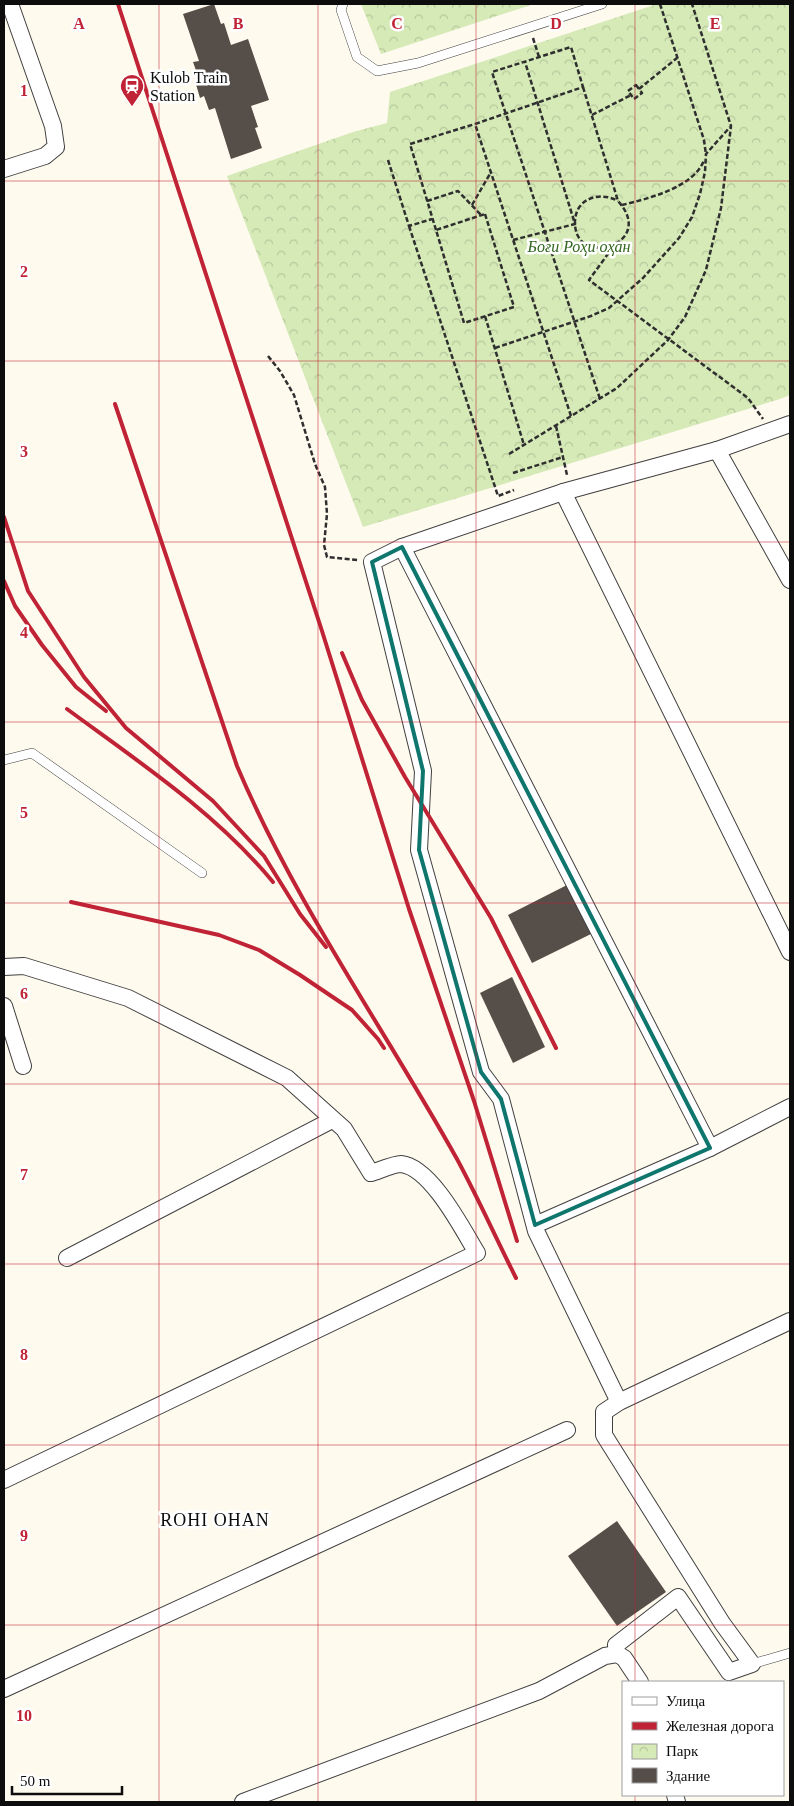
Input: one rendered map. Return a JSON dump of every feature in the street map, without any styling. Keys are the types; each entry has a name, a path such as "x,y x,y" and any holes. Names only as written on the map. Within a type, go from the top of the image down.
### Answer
{"street":[{"path":"4,169 45,156 56,146 53,126 10,4"},
{"path":"619,1402 534,1225 501,1099 481,1072 419,850 423,771 372,562 402,547 567,492 717,450 790,424"},
{"path":"717,450 790,580"},
{"path":"567,492 790,952"},
{"path":"402,547 710,1148"},
{"path":"4,967 24,966 128,998 287,1078 344,1129 371,1173 401,1164 418,1172 444,1198 476,1253 4,1480"},
{"path":"4,1006 23,1066"},
{"path":"534,1225 710,1148 790,1107"},
{"path":"67,1258 332,1120"},
{"path":"617,1654 616,1645 678,1598 729,1672 752,1664 722,1623 604,1435 604,1412 619,1402 790,1321"},
{"path":"4,1690 567,1430"},
{"path":"243,1802 540,1691 606,1656 617,1654 624,1658 639,1681"}],"lane":[{"path":"343,4 341,10 357,57 376,71 418,63 602,4"},
{"path":"4,760 32,753 202,873"},
{"path":"752,1664 790,1653"}],"path":[{"path":"495,348 609,308 643,278 679,238 692,217 705,172 706,154 704,140 660,4"},
{"path":"509,454 617,388 668,340 686,317 706,270 721,208 731,126 692,4"},
{"path":"529,27 539,57"},
{"path":"600,399 492,72 571,47 618,201"},
{"path":"639,89 677,58"},
{"path":"525,62 577,233 588,246 597,248 614,246"},
{"path":"636,85 639,89 642,93 634,99 628,91 636,85"},
{"path":"436,230 486,214 514,307 464,323 410,144 584,87"},
{"path":"592,115 630,94"},
{"path":"475,124 571,416"},
{"path":"622,205 658,195 693,176 702,165 706,154 731,126"},
{"path":"388,160 498,496 514,490"},
{"path":"472,205 491,172"},
{"path":"427,201 458,191 482,216"},
{"path":"575,224 579,208 592,197 601,195 610,197 622,205 628,216 626,233 589,280 748,398 761,415 769,432"},
{"path":"409,226 432,219"},
{"path":"513,240 575,224"},
{"path":"485,316 524,445"},
{"path":"268,356 280,371 294,395 315,464 325,487 327,514 324,545 327,557 372,562"},
{"path":"556,426 563,457 567,492"},
{"path":"513,473 563,457"}],"highlighted area":[{"path":"402,547 710,1148 535,1225 501,1099 481,1072 419,850 423,771 372,562"}],"green space":[{"path":"361,4 534,4 381,54"},
{"name":"Боғи Роҳи оҳан","path":"657,4 790,4 790,395 363,527 227,176 353,132 387,123 390,92"}],"building":[{"path":"214,4 221,24 224,23 231,45 248,39 269,100 251,106 258,127 255,128 262,148 231,159 215,108 209,110 204,96 200,98 195,81 199,79 193,62 199,61 183,14"},
{"path":"567,885 591,934 532,963 508,915"},
{"path":"512,977 545,1047 513,1063 480,993"},
{"path":"617,1521 666,1592 617,1626 568,1556"}],"railway":[{"path":"118,4 322,631 409,909 474,1101 517,1241"},
{"path":"115,404 237,766 260,817 313,917 457,1159 516,1278"},
{"path":"4,517 28,591 84,677 126,728 213,801 264,856 300,914 326,947"},
{"path":"4,581 15,606 42,645 76,687 106,711"},
{"path":"342,653 362,700 405,777 491,918 556,1048"},
{"path":"67,709 149,769 202,811 227,833 273,882"},
{"path":"71,902 219,935 259,950 352,1010 384,1048"}],"place":[{"name":"Kulob Train Station","path":"132,107"}],"district":[{"name":"ROHI OHAN","path":"215,1520"}]}
